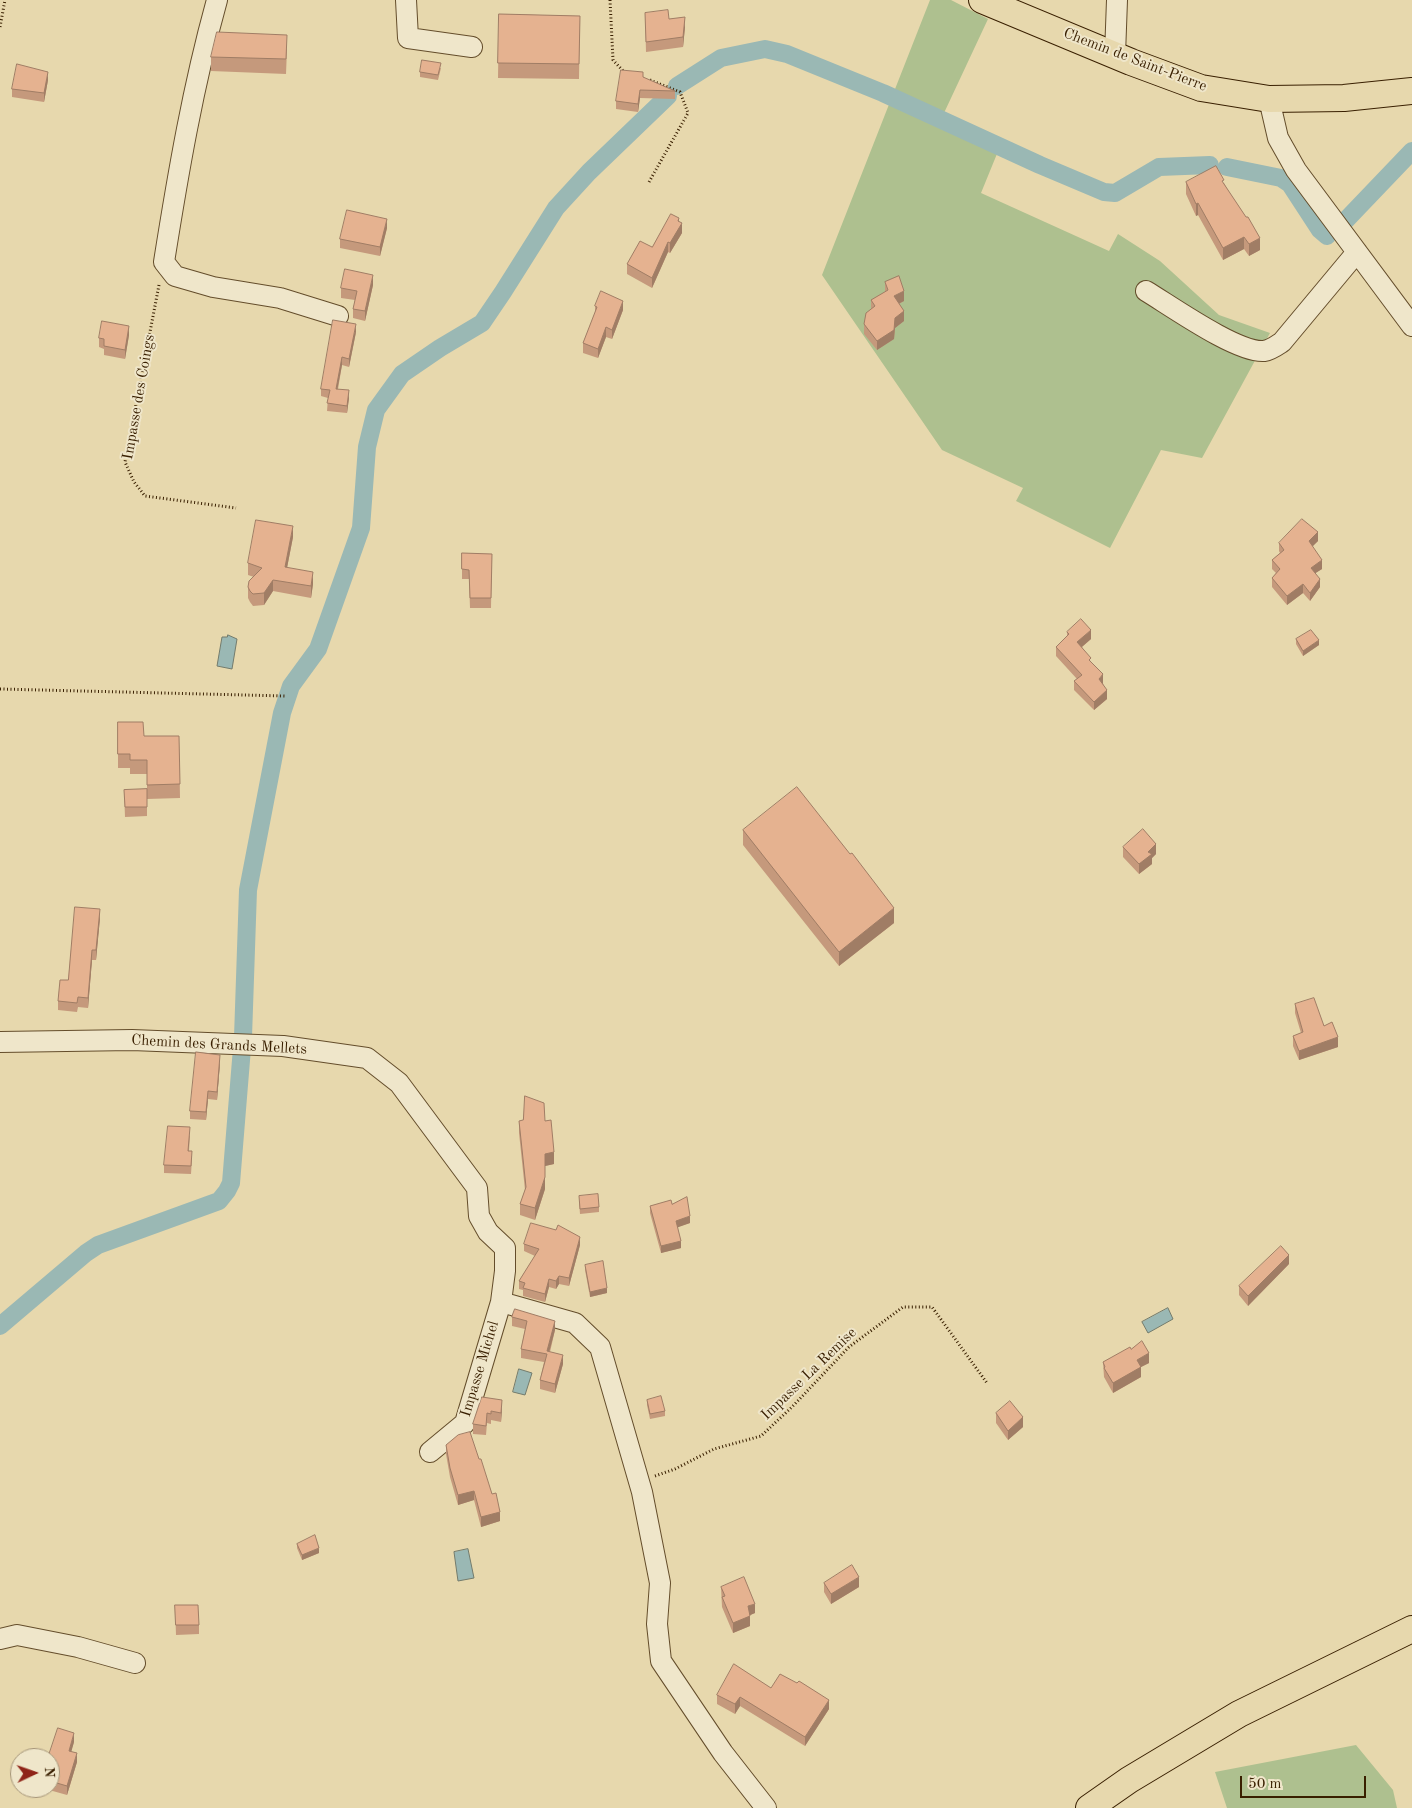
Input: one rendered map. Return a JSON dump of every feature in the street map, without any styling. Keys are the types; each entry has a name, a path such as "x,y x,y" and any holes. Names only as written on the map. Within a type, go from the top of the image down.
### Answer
{"main road":[{"name":"Chemin de Saint-Pierre","path":"982,0 1201,88 1269,99 1344,98 1412,91"},
{"path":"1089,1808 1128,1780 1239,1714 1412,1629"}],"street":[{"path":"217,0 196,80 164,262 175,276 213,287 280,298 338,316"},
{"path":"406,0 408,38 472,46"},
{"path":"1115,55 1117,0"},
{"path":"1269,99 1278,138 1296,170 1412,326"},
{"path":"1146,291 1216,334 1255,350 1266,351 1282,342 1356,252"},
{"name":"Chemin des Grands Mellets","path":"0,1042 132,1040 283,1046 367,1058 399,1083 476,1188 479,1216 488,1232 505,1248 505,1271 501,1302"},
{"path":"501,1302 576,1323 600,1347 639,1481 660,1583 657,1624 661,1661 723,1753 766,1808"},
{"name":"Impasse Michel","path":"430,1452 465,1423 501,1302"},
{"path":"0,1639 17,1635 135,1663"}],"path":[{"path":"0,28 5,0"},
{"path":"610,0 613,60 625,73 632,75"},
{"path":"647,79 680,92 688,113 649,182"},
{"name":"Impasse des Coings","path":"164,262 125,462 134,482 145,496 236,508"},
{"path":"0,689 285,696"},
{"name":"Impasse La Remise","path":"639,1481 675,1469 714,1450 761,1436 792,1407 849,1347 904,1307 932,1306 987,1383"}],"green space":[{"path":"930,0 951,0 988,19 944,113 1001,144 981,193 1109,251 1118,234 1160,261 1219,315 1270,333 1202,458 1161,450 1110,548 1016,501 1023,488 942,450 822,275"},
{"path":"1356,1745 1393,1790 1397,1808 1227,1808 1215,1772"}],"water":[{"path":"228,635 237,639 232,669 217,666 222,637 227,637"},
{"path":"1168,1308 1173,1319 1148,1333 1142,1322"},
{"path":"519,1369 532,1373 525,1395 513,1392"},
{"path":"468,1549 474,1578 458,1581 454,1552"}],"building":[{"path":"668,10 669,19 685,17 683,37 646,42 645,13"},
{"path":"499,14 580,16 579,64 498,63"},
{"path":"217,32 287,35 286,59 211,57"},
{"path":"422,60 441,63 438,75 420,72"},
{"path":"17,64 48,72 44,93 12,89"},
{"path":"621,70 643,72 643,77 675,91 640,90 638,104 616,101"},
{"path":"1216,166 1224,180 1222,181 1246,217 1248,217 1260,238 1249,244 1244,237 1223,248 1198,203 1196,204 1186,182"},
{"path":"347,210 387,219 380,247 340,239"},
{"path":"671,214 679,218 678,221 682,223 670,243 668,242 652,278 627,264 640,241 652,247"},
{"path":"345,269 373,275 365,311 353,309 357,291 341,288"},
{"path":"899,276 904,291 894,296 904,311 895,318 894,330 877,341 864,324 866,313 875,306 871,300 888,290 885,282"},
{"path":"601,291 623,301 612,330 606,327 598,349 583,343"},
{"path":"333,320 356,324 349,359 342,357 336,389 349,390 347,406 327,403 330,390 321,389"},
{"path":"102,321 129,326 125,350 104,346 104,339 99,338"},
{"path":"1302,519 1318,532 1309,541 1322,560 1311,568 1320,579 1310,593 1303,584 1287,596 1272,578 1280,569 1272,560 1284,550 1279,543"},
{"path":"256,520 293,526 285,567 313,572 311,586 273,580 264,593 253,594 250,591 248,587 249,581 262,568 248,563"},
{"path":"462,553 492,554 491,598 470,598 469,570 462,569"},
{"path":"1081,619 1091,630 1077,642 1091,658 1089,660 1103,674 1099,679 1107,690 1094,702 1074,681 1082,675 1056,647 1069,634 1067,632"},
{"path":"1311,630 1319,640 1303,651 1296,639"},
{"path":"118,722 143,722 144,736 179,736 180,784 147,785 147,760 130,760 130,754 118,754"},
{"path":"797,787 850,854 852,853 894,908 839,952 743,830"},
{"path":"147,789 147,807 125,807 124,790"},
{"path":"1143,829 1156,844 1148,852 1152,854 1139,864 1123,847"},
{"path":"75,907 100,909 96,950 92,950 88,998 78,997 77,1003 58,1001 60,980 68,980"},
{"path":"1314,998 1324,1026 1332,1022 1338,1037 1299,1051 1293,1036 1303,1032 1295,1004"},
{"path":"196,1052 220,1055 217,1092 208,1091 206,1112 190,1111"},
{"path":"525,1096 544,1103 545,1121 551,1120 554,1152 545,1154 545,1177 535,1208 520,1204 526,1187 519,1121 523,1120"},
{"path":"168,1126 190,1127 188,1151 192,1151 191,1166 164,1165"},
{"path":"598,1194 599,1207 580,1209 579,1196"},
{"path":"687,1197 690,1216 676,1221 681,1241 661,1246 650,1206 671,1200 672,1204"},
{"path":"531,1223 556,1230 558,1225 580,1237 569,1278 559,1276 556,1281 549,1279 545,1294 523,1288 525,1283 519,1281 539,1249 524,1244"},
{"path":"1281,1246 1289,1255 1248,1296 1239,1286"},
{"path":"603,1261 607,1288 590,1292 585,1265"},
{"path":"515,1309 555,1321 547,1351 563,1355 555,1384 540,1380 547,1354 521,1349 527,1321 512,1317"},
{"path":"1142,1341 1149,1353 1137,1360 1141,1367 1113,1383 1104,1368 1103,1362 1130,1347 1131,1349"},
{"path":"661,1396 665,1411 650,1414 647,1400"},
{"path":"482,1397 502,1400 501,1413 491,1411 491,1414 487,1413 486,1426 473,1424"},
{"path":"1010,1401 1023,1417 1008,1431 996,1413"},
{"path":"470,1432 492,1494 496,1493 500,1512 481,1517 474,1491 458,1495 446,1445 458,1435"},
{"path":"315,1535 319,1548 302,1555 297,1544"},
{"path":"852,1565 859,1577 831,1594 824,1583"},
{"path":"744,1577 755,1604 748,1606 750,1616 733,1623 722,1597 725,1596 721,1587"},
{"path":"175,1605 198,1605 199,1625 176,1625"},
{"path":"734,1664 771,1688 780,1674 797,1683 799,1681 829,1700 805,1737 740,1697 735,1704 717,1695"},
{"path":"58,1728 74,1733 69,1751 77,1753 67,1786 60,1784 60,1748 51,1748"}],"waterway":[{"path":"677,86 721,58 765,49 787,54 883,93 1040,165 1104,192 1115,193 1159,167 1210,165"},
{"path":"243,1037 248,890 282,713 291,686 318,649 361,528 367,447 376,410 402,374 482,323 556,208 589,172 668,96"},
{"path":"1346,220 1412,151"},
{"path":"1227,167 1281,178 1290,184 1320,230 1327,236"},
{"path":"0,1326 98,1245 219,1201 231,1183 242,1048"}]}
